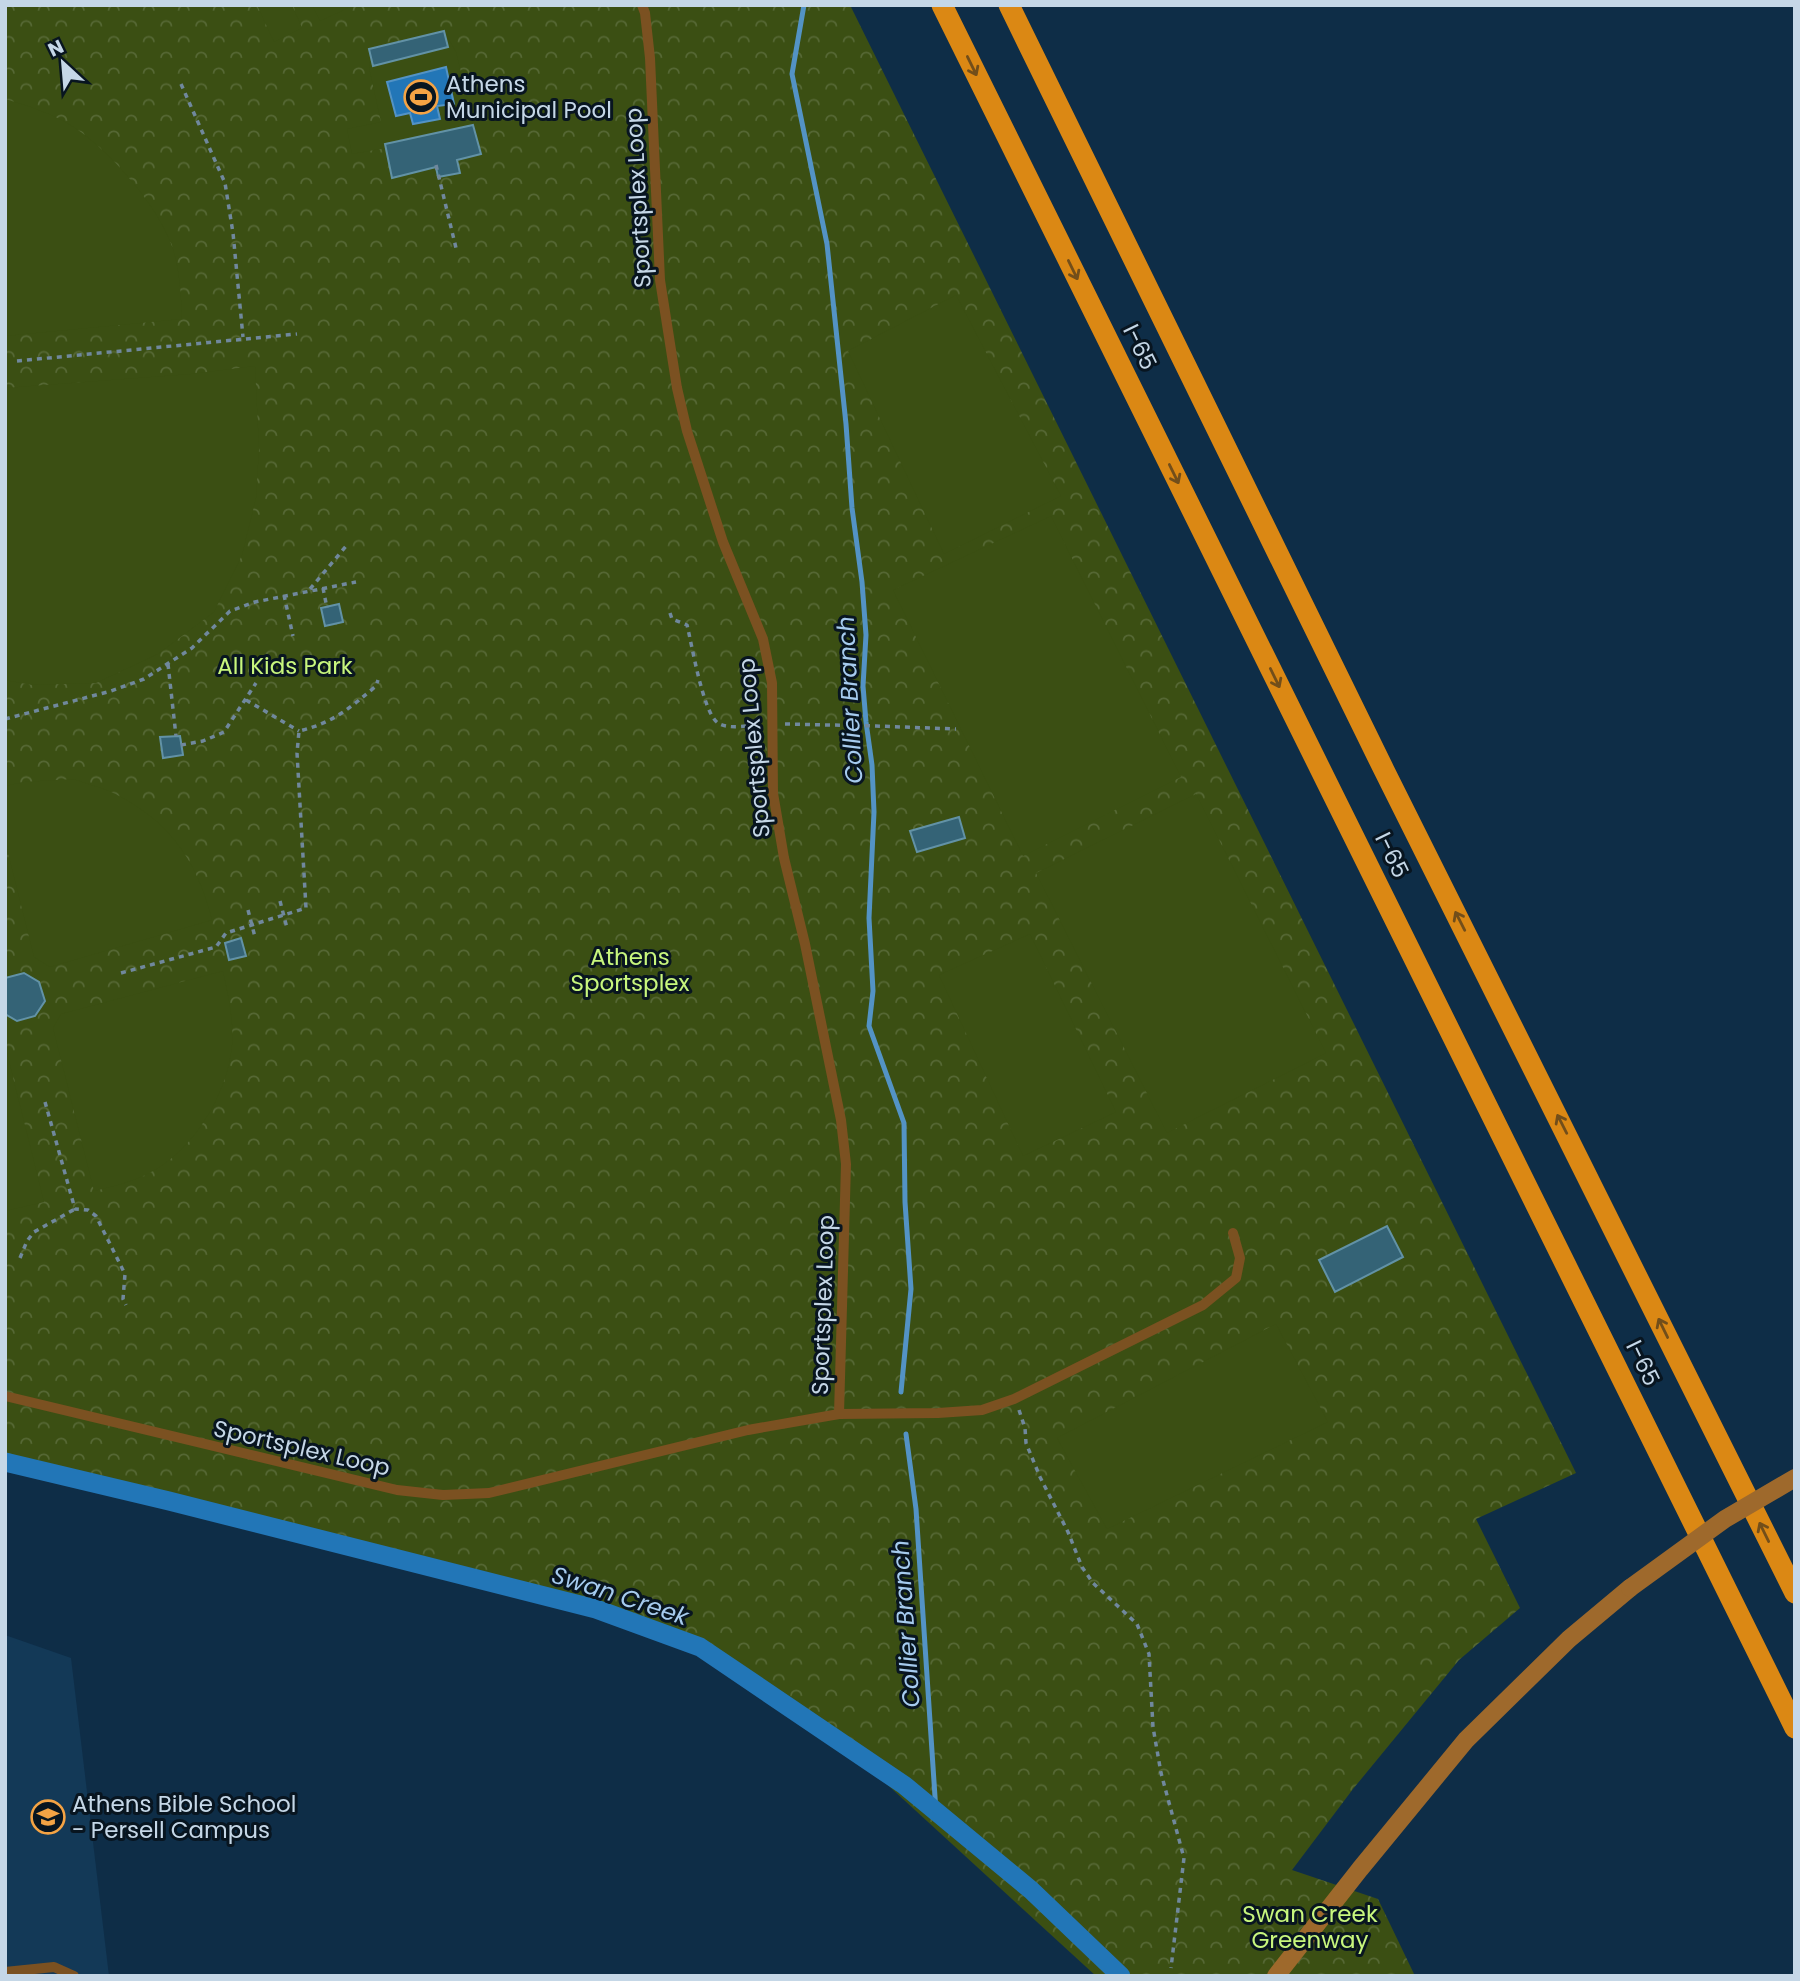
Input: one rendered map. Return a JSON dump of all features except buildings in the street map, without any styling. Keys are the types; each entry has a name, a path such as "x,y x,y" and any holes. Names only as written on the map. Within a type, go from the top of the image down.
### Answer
{"highway":[{"name":"I-65","path":"942,5 1795,1728"},
{"path":"1009,5 1384,770 1795,1593"}],"main road":[{"path":"1276,1976 1360,1868 1466,1740 1569,1639 1630,1588 1725,1519 1795,1478"}],"lane":[{"name":"Sportsplex Loop","path":"642,5 650,58 660,280 677,388 687,431 723,542 763,639 772,683 774,793 784,858 805,944 841,1120 846,1164 839,1414"},
{"name":"Sportsplex Loop","path":"5,1396 397,1490 443,1496 489,1493 748,1430 839,1414 982,1410 1014,1399 1203,1305 1236,1278 1240,1258 1233,1233"},
{"path":"5,1972 54,1967 74,1976"}],"path":[{"path":"181,84 225,183 233,233 243,338"},
{"path":"436,165 456,248"},
{"path":"17,361 297,334"},
{"path":"310,590 347,545"},
{"path":"5,719 111,691 144,679 192,648 230,611 284,595 356,582"},
{"path":"323,587 327,608"},
{"path":"284,595 293,636"},
{"path":"670,613 672,619 687,625 709,713 717,723 725,726 763,725"},
{"path":"167,664 176,736"},
{"path":"246,700 299,731 337,718 376,686 379,680"},
{"path":"181,745 202,741 224,732 256,683"},
{"path":"785,724 956,729"},
{"path":"121,973 216,947 226,933 306,908 297,753 299,731"},
{"path":"279,901 287,928"},
{"path":"248,909 255,937"},
{"path":"45,1102 75,1209"},
{"path":"20,1258 34,1232 75,1209 88,1210 96,1216 125,1274 123,1299 126,1305"},
{"path":"1020,1412 1026,1443 1082,1567 1093,1583 1137,1624 1149,1654 1153,1727 1161,1773 1184,1858 1171,1968"}],"shaded area":[{"name":"Athens Bible School - Persell Campus","path":"5,1635 71,1658 109,1976 5,1976"}],"green space":[{"name":"Athens Sportsplex","path":"5,5 850,5 1576,1473 1476,1519 1520,1608 1459,1660 1353,1789 1292,1870 1378,1899 1415,1976 1096,1976 867,1766 773,1692 688,1646 599,1607 5,1461"},
{"path":"257,5 292,5 302,28 274,42"},
{"path":"312,5 347,5 348,8 320,21"},
{"name":"Athens Municipal Pool","path":"444,31 456,52 481,154 457,160 460,173 438,177 436,165 392,178 386,148 352,154 347,129 381,122 370,72 369,49"},
{"path":"5,99 50,115 75,128 104,151 133,182 157,216 173,249 179,275 182,319 5,336"},
{"path":"956,295 1061,496 944,554 848,351"},
{"path":"255,366 259,449 256,498 242,555 214,612 158,654 96,683 32,685 5,680 5,388 191,374"},
{"path":"1051,516 1181,777 1023,856 893,590"},
{"path":"73,779 109,791 147,814 163,828 188,859 206,898 212,920 50,967 34,957 5,841 5,786"},
{"path":"1196,794 1326,1053 1167,1133 1036,873"},
{"path":"1030,934 1116,1112 1023,1156 939,975"},
{"path":"223,971 229,998 232,1045 224,1082 206,1118 181,1150 167,1162 137,1178 94,1191 53,1028 61,1014"},
{"path":"5,1045 44,1202 5,1211"},
{"path":"1276,1324 1328,1422 1107,1529 1057,1438"}],"water":[{"path":"446,67 454,104 437,106 440,119 413,124 410,113 396,116 387,82"}],"waterway":[{"name":"Collier Branch","path":"804,5 792,74 827,244 866,635 863,686 874,812 869,918 873,991 869,1026 904,1123 905,1202 911,1289 901,1392"},
{"name":"Collier Branch","path":"906,1434 916,1509 936,1812"},
{"name":"Swan Creek","path":"5,1462 596,1609 700,1647 904,1785 1031,1890 1121,1976"}],"place":[{"name":"Athens Municipal Pool","path":"421,97"},
{"name":"Athens Bible School - Persell Campus","path":"48,1817"}],"park label":[{"name":"All Kids Park","path":"285,666"},
{"name":"Swan Creek Greenway","path":"1310,1927"}]}
